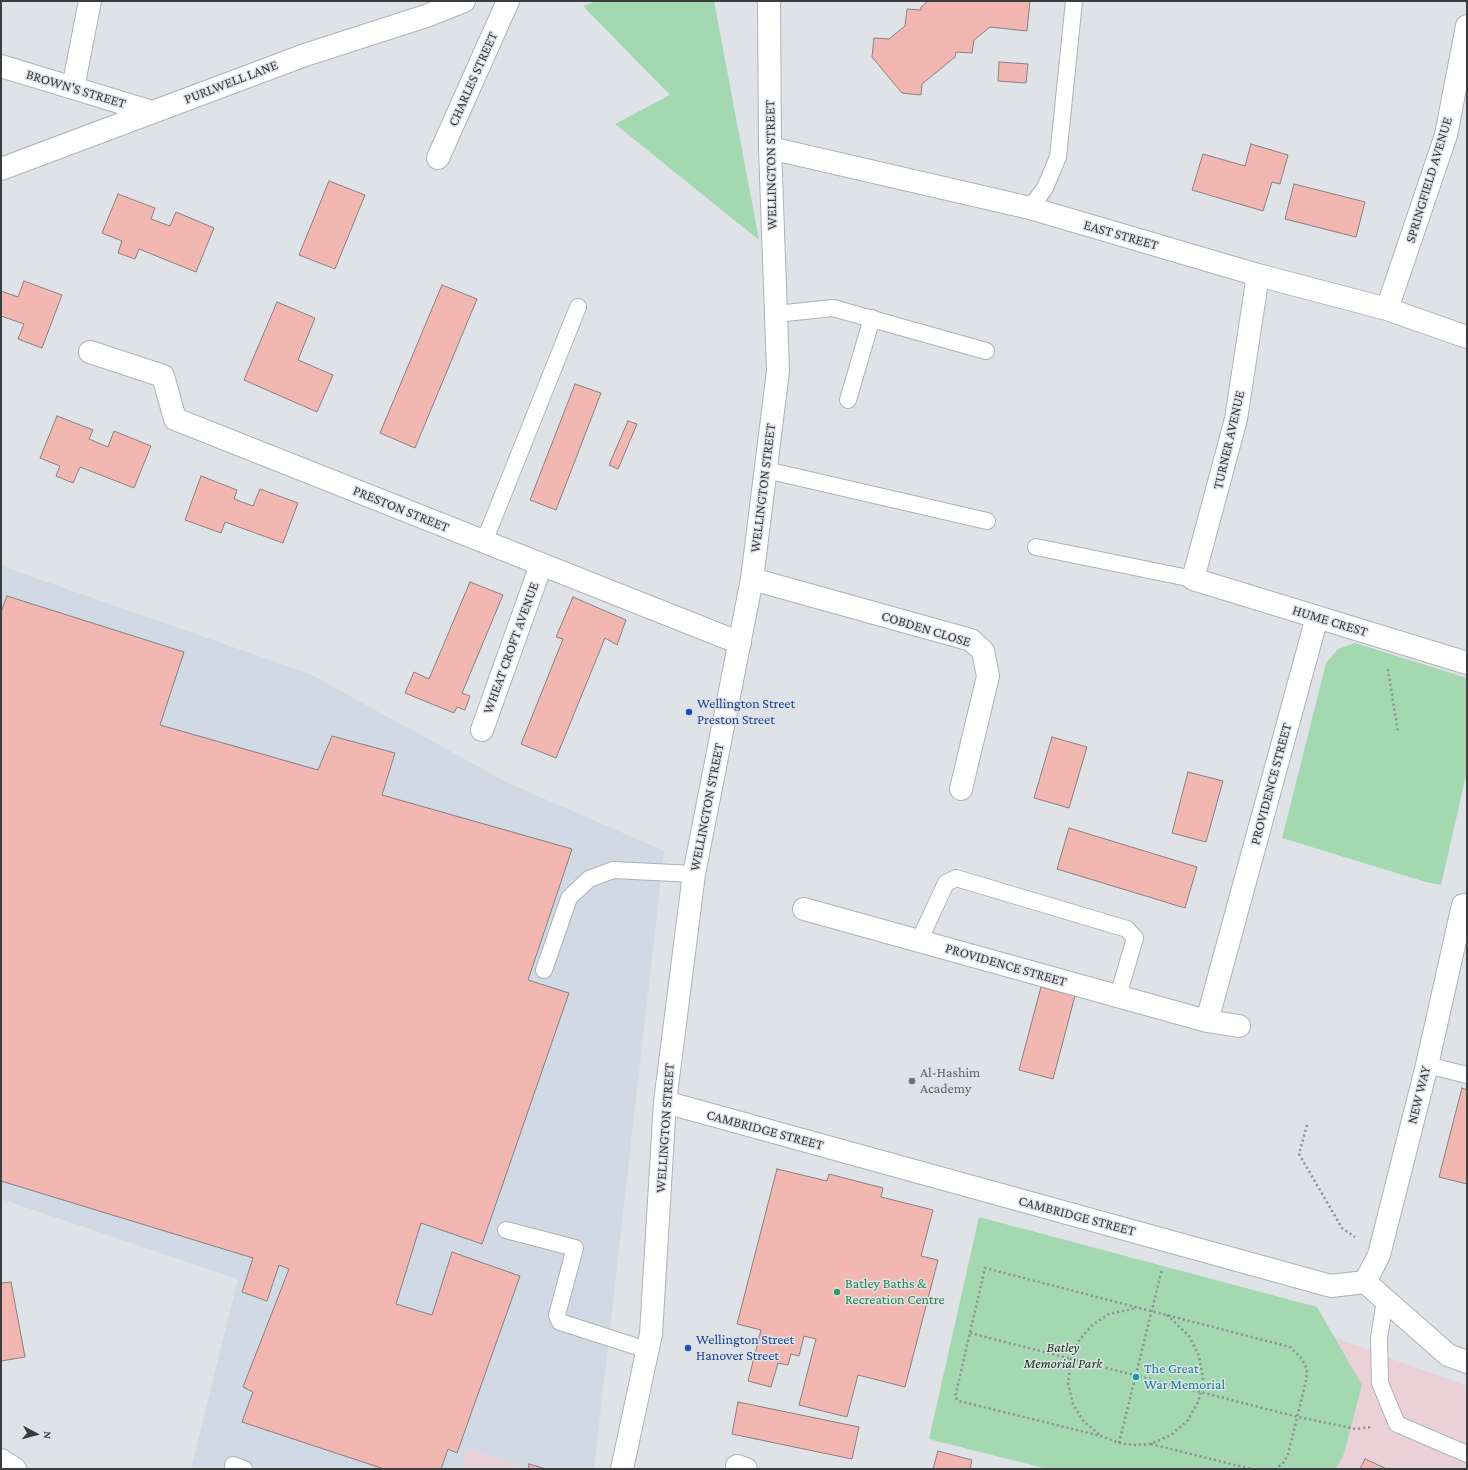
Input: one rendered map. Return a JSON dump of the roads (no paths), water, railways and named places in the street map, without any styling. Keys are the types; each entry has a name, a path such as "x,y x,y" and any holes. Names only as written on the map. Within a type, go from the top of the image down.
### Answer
{"street":[{"path":"73,88 90,1"},
{"name":"PURLWELL LANE","path":"1,169 305,55 426,16 464,1"},
{"name":"CHARLES STREET","path":"438,158 508,1"},
{"name":"WELLINGTON STREET","path":"622,1469 651,1334 665,1102 694,874 752,579 778,371 770,148 769,1"},
{"name":"SPRINGFIELD AVENUE","path":"1387,309 1446,135 1467,26"},
{"name":"BROWN'S STREET","path":"1,66 152,112"},
{"name":"EAST STREET","path":"770,148 1030,208 1258,275 1387,309 1467,337"},
{"name":"TURNER AVENUE","path":"1193,579 1236,419 1258,275"},
{"name":"PRESTON STREET","path":"90,352 163,376 175,419 740,643"},
{"name":"WHEAT CROFT AVENUE","path":"482,730 541,565"},
{"name":"COBDEN CLOSE","path":"752,579 971,640 983,651 988,676 961,789"},
{"name":"HUME CREST","path":"1193,579 1467,663"},
{"name":"PROVIDENCE STREET","path":"1207,1021 1316,617"},
{"name":"NEW WAY","path":"1365,1282 1379,1255 1427,1066 1463,905"},
{"name":"PROVIDENCE STREET","path":"804,909 1207,1021 1239,1026"},
{"name":"CAMBRIDGE STREET","path":"665,1102 1331,1286 1365,1282"},
{"path":"1365,1282 1448,1355 1467,1362"},
{"path":"1,1460 15,1469"}],"lane":[{"path":"1030,208 1045,188 1058,157 1074,1"},
{"path":"484,542 578,307"},
{"path":"776,314 833,308 986,351"},
{"path":"848,400 872,318"},
{"path":"766,470 987,521"},
{"path":"1036,548 1193,579"},
{"path":"544,970 569,898 589,879 613,870 694,874"},
{"path":"919,940 946,883 956,878 1128,929 1135,938 1118,996"},
{"path":"1427,1066 1467,1075"},
{"path":"506,1230 575,1248 557,1315 560,1322 647,1350"},
{"path":"1385,1300 1379,1338 1380,1383 1397,1424 1467,1454"}],"place":[{"name":"Wellington Street Preston Street","path":"689,712"},
{"name":"Al-Hashim Academy","path":"912,1081"},
{"name":"Batley Baths & Recreation Centre","path":"837,1292"},
{"name":"Wellington Street Hanover Street","path":"688,1348"},
{"name":"The Great War Memorial","path":"1136,1377"}],"park label":[{"name":"Batley Memorial Park","path":"1063,1356"}]}
